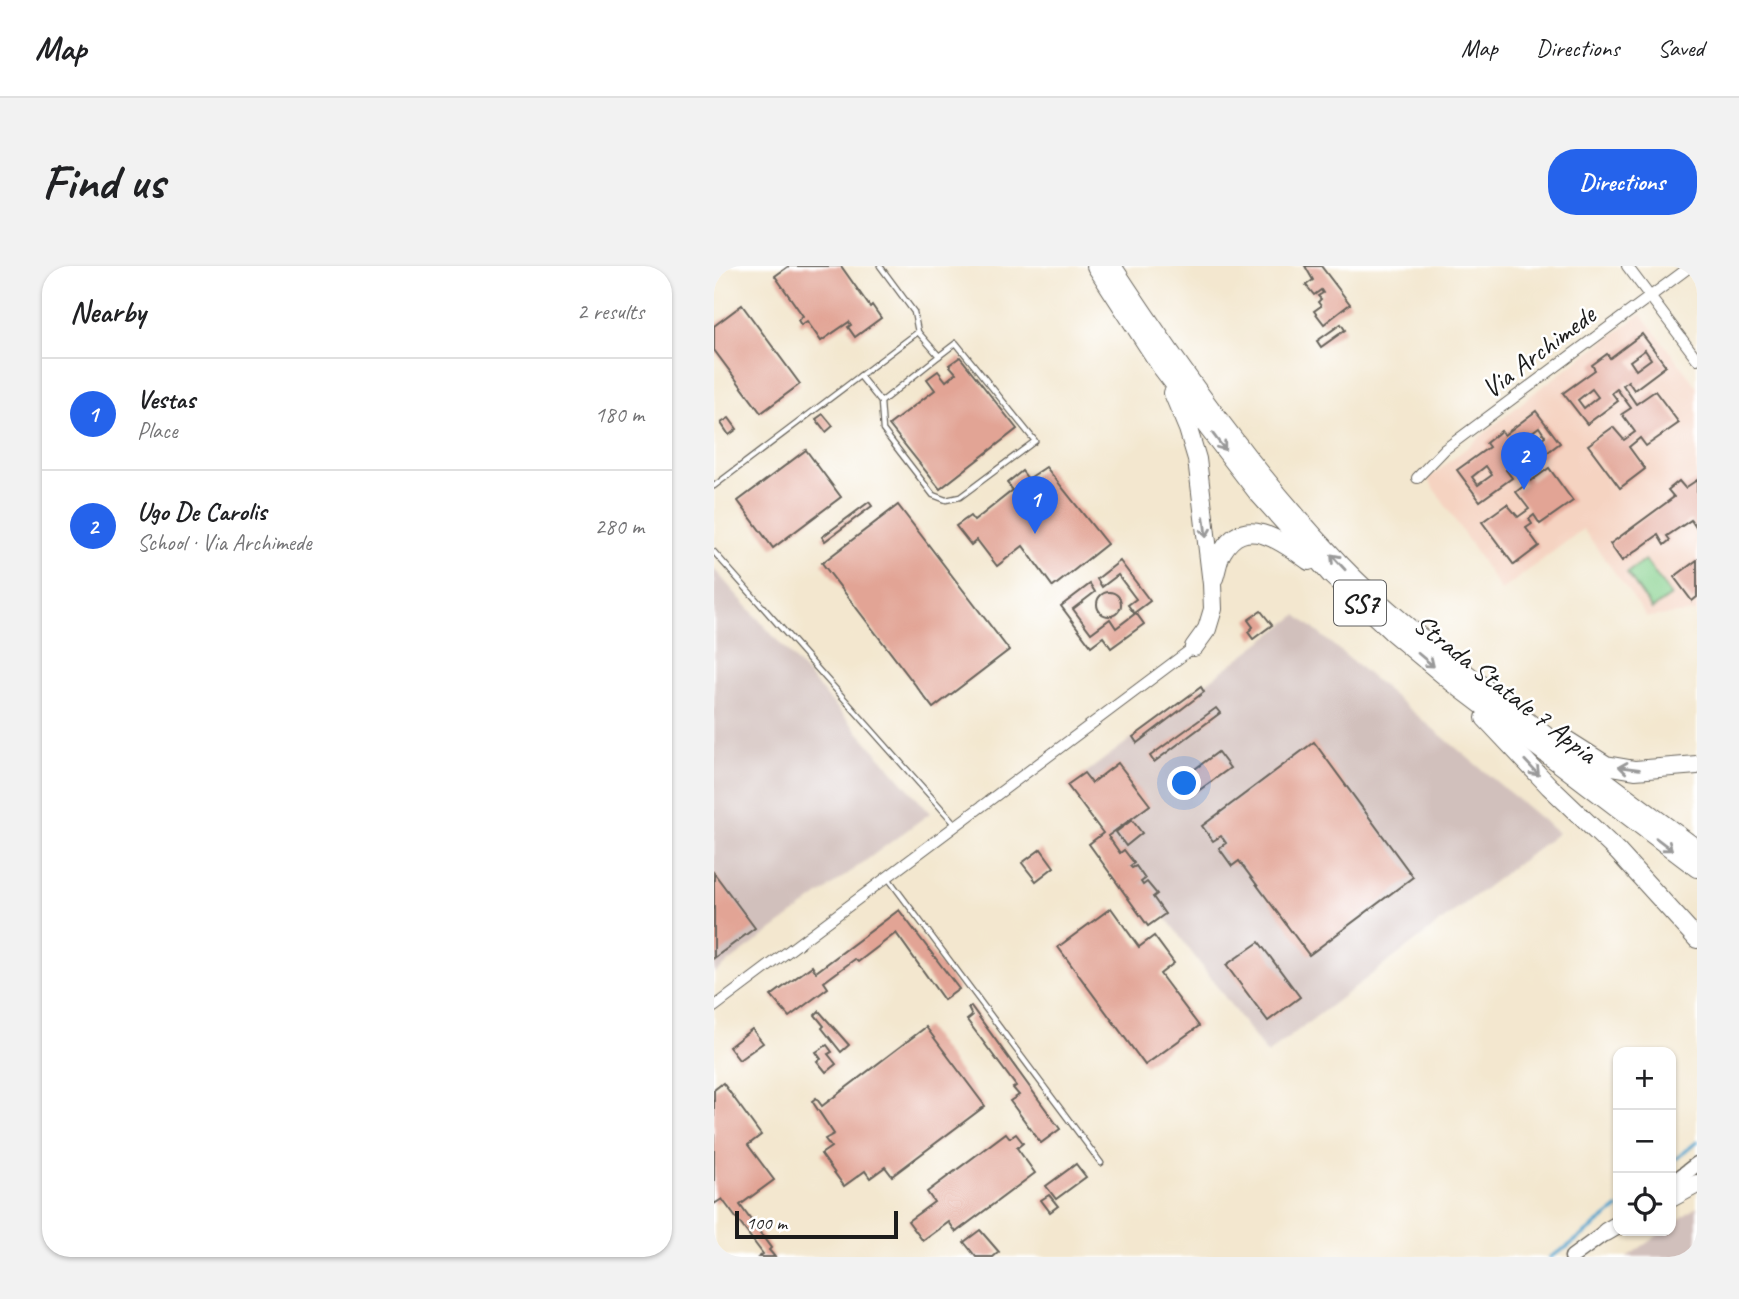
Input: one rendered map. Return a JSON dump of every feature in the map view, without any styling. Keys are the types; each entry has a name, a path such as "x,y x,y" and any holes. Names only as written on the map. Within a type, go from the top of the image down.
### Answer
{"highway":[{"name":"Strada Statale 7 Appia","path":"1096,266 1162,368 1257,492 1331,575 1391,631 1452,682 1697,868"},
{"name":"Strada Statale 7 Appia","path":"1112,266 1173,360 1269,483 1332,555 1400,621 1599,778 1697,849"},
{"path":"1162,368 1188,429 1196,460 1212,584 1213,609 1207,629 1194,647"},
{"path":"1212,584 1223,551 1237,536 1255,531 1275,537 1331,575"},
{"path":"1452,682 1549,786 1618,852 1697,939"},
{"path":"1487,690 1606,765 1635,770 1697,765"},
{"path":"1676,1195 1697,1184"}],"main road":[{"path":"1676,1180 1697,1164"},
{"path":"1572,1257 1613,1228"}],"street":[{"path":"1627,266 1697,359"},
{"name":"Via Archimede","path":"1417,478 1445,449 1691,266"},
{"path":"714,1007 1194,647"}],"lane":[{"path":"880,266 914,312 918,332 939,356"},
{"path":"714,486 918,332"},
{"path":"860,376 881,402 883,430 933,495 939,499 960,497 1035,441 956,343 881,402"},
{"path":"714,552 956,825"},
{"path":"887,877 1101,1163"}],"shaded area":[{"path":"1641,314 1697,387 1697,612 1647,617 1583,529 1501,591 1428,479 1539,389"},
{"path":"714,569 930,813 714,973"},
{"path":"1297,615 1558,833 1267,1054 1068,786"},
{"path":"1697,1206 1697,1257 1627,1257 1657,1236 1676,1236 1676,1222"}],"green space":[{"path":"1645,560 1671,596 1652,609 1627,573"}],"building":[{"path":"789,266 841,266 881,318 855,337 848,327 851,325 849,322 821,341 807,321 801,325 798,320 803,316 775,276"},
{"path":"1305,266 1321,266 1350,304 1324,324 1314,311 1321,306 1318,296 1323,293 1321,290 1314,295 1306,285 1313,280"},
{"path":"742,305 800,384 761,413 714,350 714,326"},
{"path":"1341,324 1345,330 1321,347 1317,341"},
{"path":"1642,334 1666,366 1634,390 1628,381 1623,385 1636,404 1655,391 1679,423 1646,446 1640,438 1629,447 1645,469 1620,488 1588,445 1613,427 1624,440 1635,432 1622,414 1631,408 1617,389 1612,393 1618,401 1587,424 1563,393 1595,370 1592,365 1607,354 1610,358","holes":["1645,350 1651,359 1636,370 1630,361","1592,389 1598,397 1584,408 1578,400"]},
{"path":"960,357 1017,429 940,489 889,425 935,390 927,379 938,371 946,381 956,373 949,365"},
{"path":"1536,411 1560,443 1528,467 1522,459 1517,462 1531,481 1549,468 1573,501 1540,524 1534,515 1529,519 1532,524 1526,528 1539,546 1514,565 1482,522 1507,504 1518,517 1529,509 1516,492 1525,485 1511,466 1506,470 1512,478 1480,501 1457,470 1489,447 1486,443 1501,431 1504,435","holes":["1539,427 1545,436 1530,447 1524,438","1486,466 1492,475 1478,485 1472,477"]},
{"path":"823,414 833,426 826,432 816,419"},
{"path":"729,418 737,429 729,435 721,423"},
{"path":"806,450 841,497 773,548 738,501"},
{"path":"1046,467 1107,544 1053,587 1023,546 997,566 977,540 971,545 956,526 970,516 974,521 1013,490 1007,483 1022,471 1028,479"},
{"path":"1697,480 1697,529 1691,520 1667,536 1670,540 1664,545 1658,535 1622,561 1610,544 1674,497 1668,490 1679,481 1685,488"},
{"path":"869,502 872,506 825,541 822,537"},
{"path":"898,505 1009,650 933,708 822,563"},
{"path":"1697,560 1697,597 1692,601 1674,577"},
{"path":"1120,561 1150,601 1134,613 1128,605 1136,599 1118,575 1102,587 1097,579"},
{"path":"1090,584 1095,592 1073,609 1091,633 1110,619 1116,628 1136,613 1144,624 1111,648 1103,637 1091,646 1061,606"},
{"path":"1109,592 1118,595 1121,604 1118,613 1109,616 1100,613 1097,604 1100,595"},
{"path":"1261,611 1272,625 1253,639 1248,632 1253,627 1248,620"},
{"path":"1201,687 1204,692 1137,743 1133,737"},
{"path":"1216,708 1220,713 1154,762 1150,756"},
{"path":"1314,742 1413,877 1309,955 1239,861 1232,866 1219,848 1226,843 1221,836 1213,841 1202,826"},
{"path":"1218,752 1230,768 1191,796 1180,780"},
{"path":"1118,763 1150,805 1108,836 1120,853 1124,850 1134,863 1130,866 1136,866 1145,879 1141,882 1143,885 1147,882 1157,894 1153,897 1165,914 1148,926 1089,844 1103,833 1067,785 1084,773 1092,783"},
{"path":"1132,820 1142,833 1126,846 1116,832"},
{"path":"1041,849 1054,867 1036,881 1022,863"},
{"path":"714,873 755,928 714,958"},
{"path":"1111,908 1139,947 1154,936 1174,963 1160,974 1199,1026 1145,1065 1058,947"},
{"path":"899,910 959,989 944,1000 896,933 858,962 855,959 824,982 828,988 789,1017 771,996 812,966 816,972"},
{"path":"1259,942 1300,997 1268,1021 1226,965"},
{"path":"971,1006 1060,1129 1041,1143 1010,1101 1019,1095 1013,1088 1016,1086 967,1020 972,1016 968,1008"},
{"path":"819,1011 849,1045 841,1052 815,1015"},
{"path":"926,1027 985,1106 892,1176 885,1167 870,1178 865,1171 844,1186 821,1154 831,1147 825,1139 834,1134 812,1101 816,1098 822,1106"},
{"path":"752,1029 763,1043 739,1060 729,1047"},
{"path":"827,1045 832,1052 828,1054 836,1064 826,1072 817,1061 821,1059 816,1052"},
{"path":"723,1083 761,1135 748,1145 774,1180 740,1205 775,1257 759,1257 763,1254 722,1199 714,1204 714,1090"},
{"path":"1006,1133 1010,1138 1016,1134 1023,1143 1017,1148 1035,1173 956,1232 949,1222 923,1241 908,1221 934,1202 927,1192"},
{"path":"1076,1164 1086,1177 1056,1199 1046,1186"},
{"path":"1049,1195 1058,1206 1050,1212 1041,1200"},
{"path":"980,1230 999,1252 993,1257 976,1257 964,1242"}],"waterway":[{"path":"1677,1158 1697,1142"},
{"path":"1550,1257 1613,1212"}],"place":[{"name":"Ugo De Carolis","path":"1524,490"},
{"name":"Vestas","path":"1035,534"}]}
